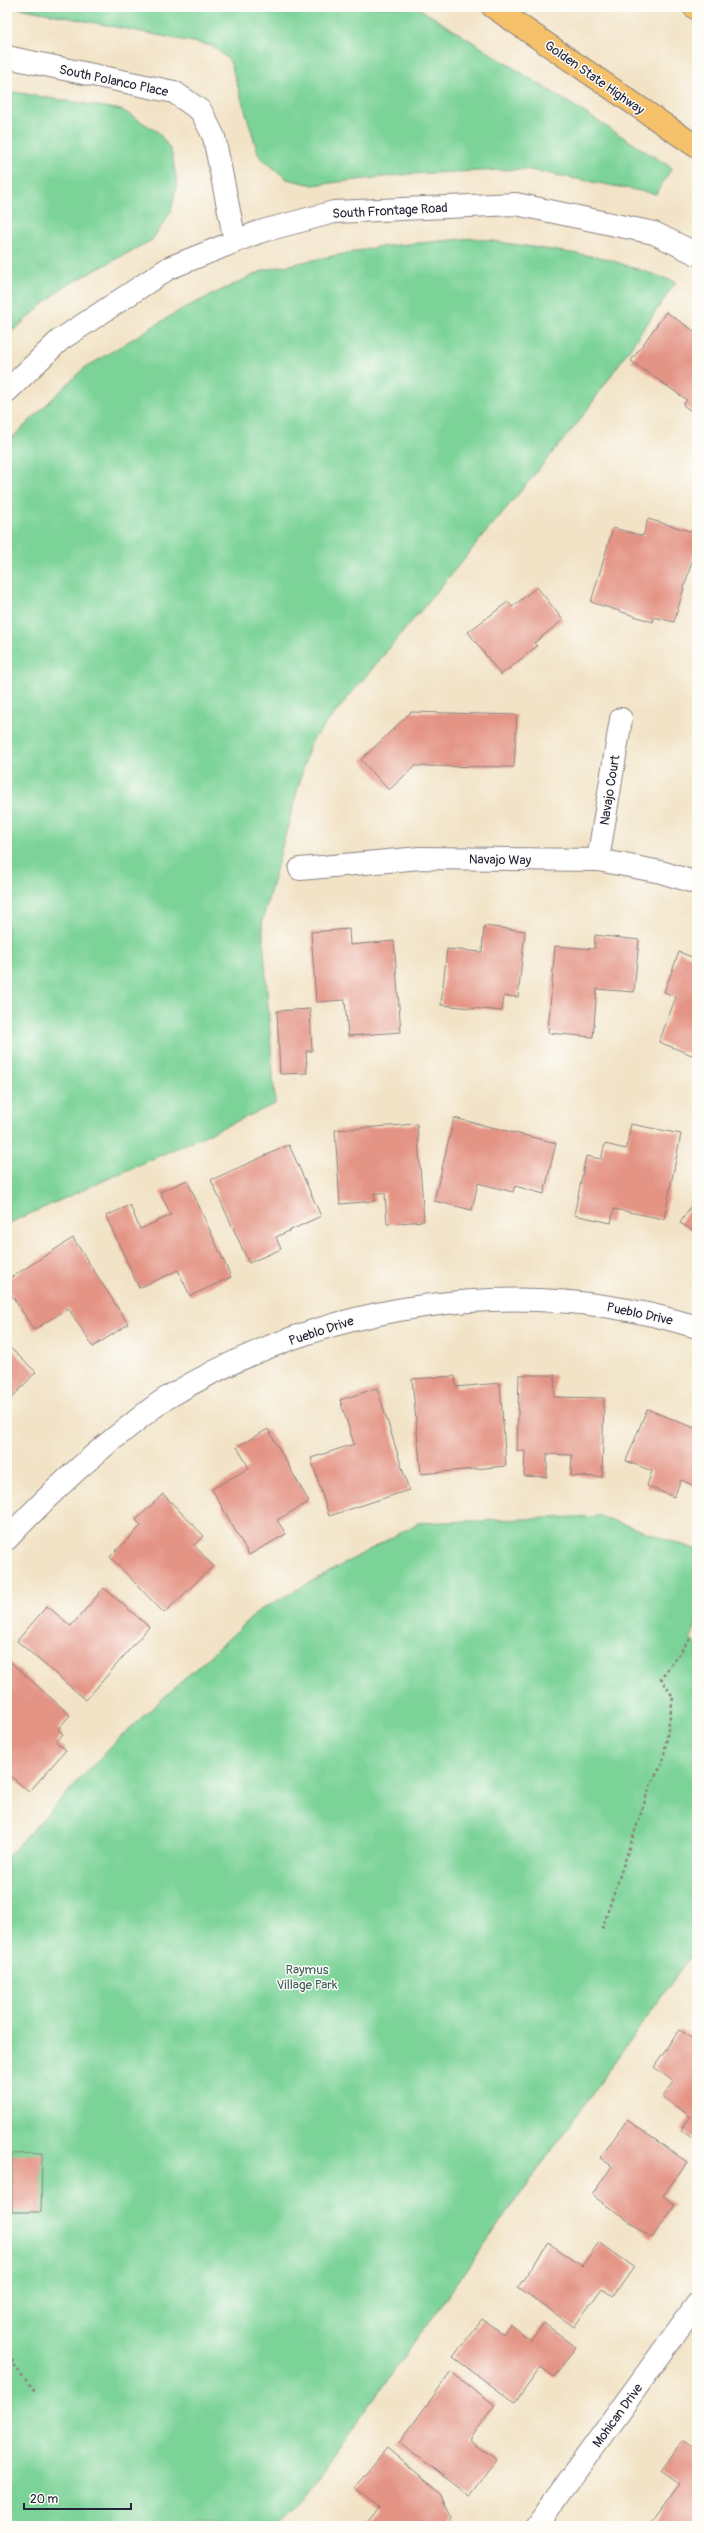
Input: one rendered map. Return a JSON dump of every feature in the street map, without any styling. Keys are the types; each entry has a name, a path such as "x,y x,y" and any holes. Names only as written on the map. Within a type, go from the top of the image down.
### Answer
{"highway":[{"path":"482,7 646,113"},
{"name":"Golden State Highway","path":"493,7 697,147"}],"street":[{"name":"South Polanco Place","path":"7,57 174,92 201,111 214,137 235,241"},
{"name":"South Frontage Road","path":"7,391 60,340 169,268 259,232 334,212 516,204 654,232 697,254"},
{"name":"Navajo Court","path":"598,860 621,719"},
{"name":"Navajo Way","path":"300,869 420,858 598,860 661,872 697,883"},
{"name":"Pueblo Drive","path":"7,1539 52,1490 112,1439 163,1400 253,1353 332,1324 400,1309 453,1302 504,1300 601,1305 667,1318 697,1327"},
{"name":"Mohican Drive","path":"536,2526 697,2304"}],"path":[{"path":"602,1928 650,1786 663,1762 674,1697 661,1678 690,1639"},
{"path":"7,2348 16,2368 35,2391"}],"green space":[{"path":"14,7 417,7 672,168 656,194 525,169 409,174 313,185 287,179 259,156 230,61 213,46"},
{"path":"7,91 122,110 158,132 171,150 177,183 171,212 152,240 62,288 7,336"},
{"path":"473,238 604,258 676,282 580,420 310,743 262,922 275,1104 7,1224 7,443 83,369 182,309 264,270 377,247"},
{"name":"Raymus Village Park","path":"600,1516 697,1550 697,1623 690,1639 697,1645 697,1947 299,2504 276,2526 7,2526 7,1857 115,1742 260,1610 418,1523"}],"building":[{"path":"666,312 697,333 697,415 683,405 687,400 631,361"},
{"path":"648,519 697,533 697,544 674,622 654,617 653,622 591,602 613,528 643,536"},
{"path":"537,587 563,620 534,643 537,646 501,675 468,632 508,602 512,607"},
{"path":"411,712 517,715 514,767 415,766 389,790 361,760"},
{"path":"484,926 525,931 518,997 504,996 502,1011 441,1005 447,949 482,952"},
{"path":"349,929 350,945 394,941 401,1032 348,1036 345,1000 316,1002 311,932"},
{"path":"595,935 639,940 634,992 597,989 593,1037 548,1033 555,946 594,949"},
{"path":"679,952 697,959 697,1057 659,1042 676,997 664,992"},
{"path":"310,1009 312,1051 306,1051 307,1073 280,1074 277,1011"},
{"path":"454,1118 556,1143 544,1194 515,1186 513,1192 478,1183 472,1210 434,1201"},
{"path":"417,1124 424,1221 387,1224 385,1193 374,1193 375,1201 340,1204 335,1130"},
{"path":"631,1124 681,1134 664,1219 614,1209 611,1223 574,1215 586,1156 601,1159 605,1144 626,1149"},
{"path":"289,1145 321,1216 276,1237 281,1249 249,1263 211,1180"},
{"path":"187,1180 231,1277 190,1296 178,1270 139,1288 106,1216 130,1205 140,1229 171,1215 160,1192"},
{"path":"697,1196 697,1233 680,1223"},
{"path":"73,1238 128,1324 93,1347 68,1308 34,1330 7,1288 7,1280"},
{"path":"7,1345 36,1372 7,1403"},
{"path":"519,1375 555,1375 554,1397 604,1398 602,1477 571,1476 572,1455 547,1454 547,1477 524,1476 525,1451 517,1451"},
{"path":"455,1376 456,1387 500,1383 506,1466 421,1474 412,1379"},
{"path":"377,1388 409,1490 329,1516 311,1458 354,1444 340,1400"},
{"path":"647,1409 697,1429 697,1487 681,1480 674,1497 647,1486 652,1471 626,1461"},
{"path":"268,1429 309,1502 277,1520 286,1534 249,1555 212,1489 249,1468 237,1447"},
{"path":"163,1494 204,1536 194,1545 213,1566 164,1613 110,1557 141,1526 136,1520"},
{"path":"104,1588 149,1627 86,1700 17,1641 47,1606 71,1626"},
{"path":"7,1659 70,1715 58,1729 63,1734 56,1742 66,1750 29,1792 7,1773"},
{"path":"680,2030 697,2042 697,2142 681,2130 690,2117 663,2097 674,2082 654,2067"},
{"path":"627,2120 687,2162 663,2196 675,2205 652,2238 592,2195 612,2166 600,2158"},
{"path":"42,2153 41,2212 12,2212 12,2154"},
{"path":"599,2242 634,2267 613,2297 602,2288 574,2327 518,2287 549,2243 582,2266"},
{"path":"482,2319 503,2334 510,2325 531,2340 544,2323 576,2347 554,2377 541,2367 515,2403 453,2357"},
{"path":"451,2372 495,2405 469,2439 497,2460 470,2496 399,2443"},
{"path":"682,2441 697,2451 697,2526 650,2526 679,2484 661,2471"},
{"path":"387,2448 442,2494 451,2519 445,2526 363,2526 378,2508 354,2488"}]}
